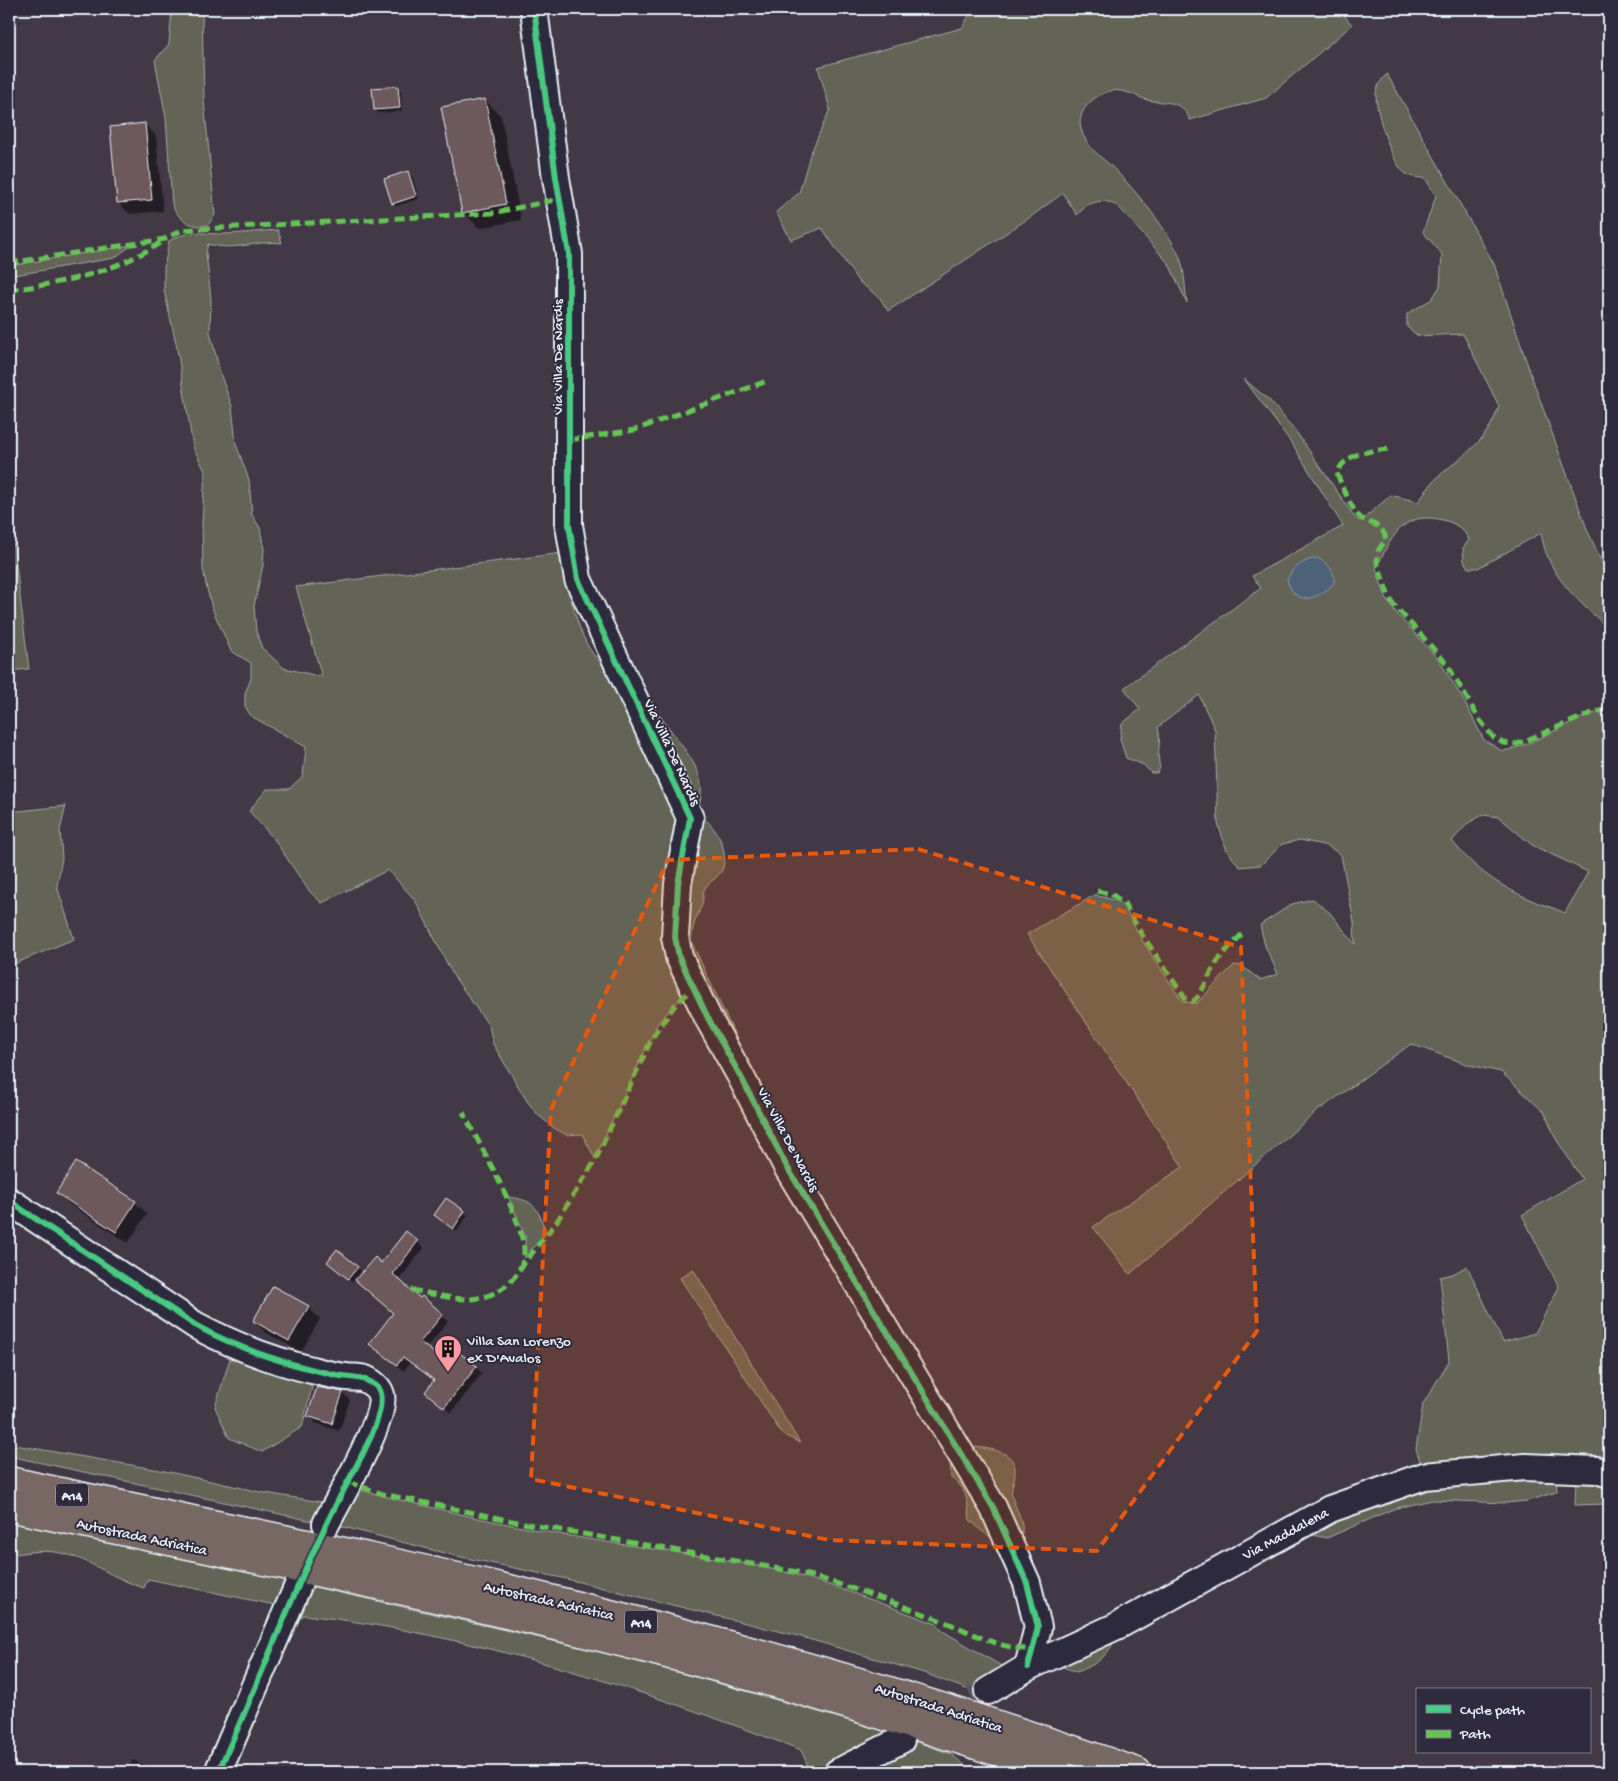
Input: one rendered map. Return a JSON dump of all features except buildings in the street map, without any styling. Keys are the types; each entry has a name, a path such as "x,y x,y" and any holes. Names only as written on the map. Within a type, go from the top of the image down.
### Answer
{"highway":[{"name":"Autostrada Adriatica","path":"9,1481 557,1600 683,1632 893,1692 1137,1772"},
{"name":"Autostrada Adriatica","path":"9,1506 622,1642 845,1703 1058,1772"}],"street":[{"name":"Via Villa De Nardis","path":"534,9 556,178 569,254 569,525 578,579 690,818 678,884 675,936 679,957 708,1018 741,1077 787,1167 993,1507 1027,1583 1038,1628 1028,1667"},
{"path":"9,1201 195,1325 226,1342 267,1358 310,1370 363,1378 376,1386 382,1395 379,1413 368,1444 326,1524"},
{"name":"Via Maddalena","path":"988,1691 1028,1667 1119,1625 1330,1509 1424,1476 1525,1467 1597,1470 1609,1474"},
{"path":"218,1772 299,1583"},
{"path":"838,1772 901,1740"}],"highlighted area":[{"path":"918,849 1241,947 1257,1331 1097,1551 829,1540 531,1479 551,1109 668,860"}],"green space":[{"path":"172,9 202,9 204,100 215,215 208,225 202,226 186,222 177,214 172,204 166,118 155,60 169,44"},
{"path":"973,9 1339,9 1352,25 1266,98 1190,120 1180,107 1174,104 1146,100 1121,91 1110,91 1092,100 1083,110 1080,122 1083,136 1087,142 1142,200 1177,250 1183,271 1187,303 1169,264 1118,206 1105,201 1096,202 1087,205 1077,215 1063,193 1029,218 888,311 880,298 858,281 822,228 791,240 776,212 799,193 810,155 830,109 818,67 962,28"},
{"path":"1387,74 1494,264 1532,378 1587,529 1609,579 1609,633 1601,622 1563,583 1547,556 1541,533 1478,568 1468,568 1464,561 1463,548 1469,540 1461,529 1455,524 1443,520 1417,519 1400,529 1393,537 1376,569 1387,600 1397,614 1439,660 1464,701 1484,740 1502,751 1528,743 1581,718 1609,710 1609,1465 1421,1464 1416,1449 1423,1404 1449,1361 1440,1277 1453,1274 1467,1266 1503,1342 1535,1333 1559,1287 1522,1215 1582,1179 1556,1139 1545,1113 1501,1072 1469,1065 1411,1044 1316,1112 1130,1274 1093,1227 1183,1167 1027,934 1095,895 1117,901 1125,908 1142,940 1182,1001 1196,1004 1234,965 1242,966 1260,980 1278,974 1265,946 1260,925 1292,904 1313,899 1330,913 1355,944 1354,922 1341,855 1328,846 1300,840 1282,844 1261,865 1240,867 1227,851 1218,824 1215,730 1199,695 1158,727 1160,768 1157,773 1151,773 1144,765 1126,758 1120,739 1122,724 1140,709 1124,688 1261,588 1252,576 1343,526 1293,445 1244,379 1270,401 1297,433 1356,519 1361,521 1391,495 1418,502 1434,480 1474,447 1488,430 1494,419 1499,406 1463,334 1418,336 1407,327 1407,314 1432,299 1440,286 1442,254 1423,232 1436,196 1425,178 1408,175 1401,169 1385,137 1378,112 1376,94 1379,85","holes":["1483,815 1499,817 1532,845 1588,872 1565,913 1534,901 1496,881 1469,860 1452,841 1468,823"]},
{"path":"278,230 282,243 228,247 208,244 206,252 211,299 210,332 221,376 232,406 236,444 249,480 252,515 260,528 264,549 263,565 254,606 256,631 262,648 284,668 322,677 296,587 563,553 567,579 583,636 589,649 597,659 615,673 680,816 690,989 658,1023 595,1158 582,1134 567,1135 554,1128 538,1115 527,1101 493,1044 489,1026 453,975 415,900 388,870 322,903 309,891 274,839 249,811 267,789 289,789 303,776 306,747 251,716 245,706 245,693 251,679 251,663 231,651 212,608 203,569 202,523 205,471 193,447 177,348 164,290 164,268 169,241 183,235"},
{"path":"132,245 114,258 9,276 9,266"},
{"path":"9,509 29,669 9,671"},
{"path":"647,699 686,751 695,767 701,783 700,802 690,803"},
{"path":"66,806 60,830 62,858 57,886 74,939 9,966 9,812"},
{"path":"698,814 715,830 723,846 724,862 720,873 704,890 703,903 695,923 691,941 749,1065 743,1069 681,936"},
{"path":"508,1197 524,1200 534,1206 546,1232 525,1258 525,1236"},
{"path":"693,1269 800,1443 782,1434 680,1278"},
{"path":"233,1349 315,1375 302,1427 262,1452 229,1438 215,1407"},
{"path":"9,1444 160,1470 265,1493 328,1503 317,1522 9,1456"},
{"path":"962,1446 996,1450 1010,1458 1014,1464 1015,1473 1012,1487 1013,1501 1021,1519 1022,1533 1005,1538 993,1538 988,1536 970,1520 964,1491 951,1478 950,1453"},
{"path":"1556,1474 1557,1492 1527,1501 1506,1503 1432,1500 1393,1509 1327,1538 1312,1535 1307,1528 1424,1479"},
{"path":"1576,1474 1609,1478 1609,1504 1575,1505"},
{"path":"349,1487 523,1527 725,1560 793,1574 937,1624 941,1630 1003,1667 978,1688 969,1690 924,1673 798,1636 567,1579 452,1555 328,1523"},
{"path":"9,1519 291,1580 280,1606 148,1579 144,1588 69,1555 37,1551 17,1554 9,1543"},
{"path":"305,1585 637,1660 902,1736 820,1772 805,1772 807,1764 801,1750 619,1685 557,1667 494,1650 368,1624 304,1615 288,1627"},
{"path":"1115,1640 1108,1652 1099,1660 1077,1672 1054,1664"},
{"path":"914,1741 951,1754 967,1767 984,1772 858,1772"}],"water":[{"path":"1317,558 1330,568 1334,575 1334,583 1314,597 1300,597 1290,588 1287,579 1299,565"}],"tunnel":[{"path":"939,1719 988,1691"}],"marked path":[{"path":"9,263 165,239 182,230 492,213 560,199"},
{"path":"9,290 70,280 109,268 146,251 164,240"},
{"path":"569,440 635,430 767,381"},
{"path":"1388,449 1358,454 1346,461 1337,473 1354,510 1365,521 1379,527 1384,534 1386,539 1378,551 1377,562 1389,597 1447,664 1479,719 1493,737 1503,743 1517,744 1592,713 1609,709"},
{"path":"1097,891 1111,894 1124,903 1139,930 1185,998 1194,1001 1220,958 1244,932"},
{"path":"519,1270 557,1221 595,1161 652,1038 675,1005 693,988"},
{"path":"411,1290 462,1299 487,1296 495,1293 509,1282 515,1276 523,1260 522,1238 517,1221 463,1112"},
{"path":"348,1482 383,1494 527,1524 797,1572 888,1601 953,1625 986,1640 1008,1647 1032,1649"}],"cycle path":[{"path":"534,9 556,178 569,254 569,525 578,579 690,818 678,884 675,937 679,957 708,1018 741,1077 787,1167 993,1507 1027,1583 1038,1627 1028,1667"},
{"path":"9,1201 195,1325 212,1334 246,1349 281,1361 336,1375 367,1380 376,1386 380,1395 380,1408 370,1439 325,1527 293,1597 218,1772"}],"place":[{"name":"Villa San Lorenzo ex D'Avalos","path":"448,1373"}]}
